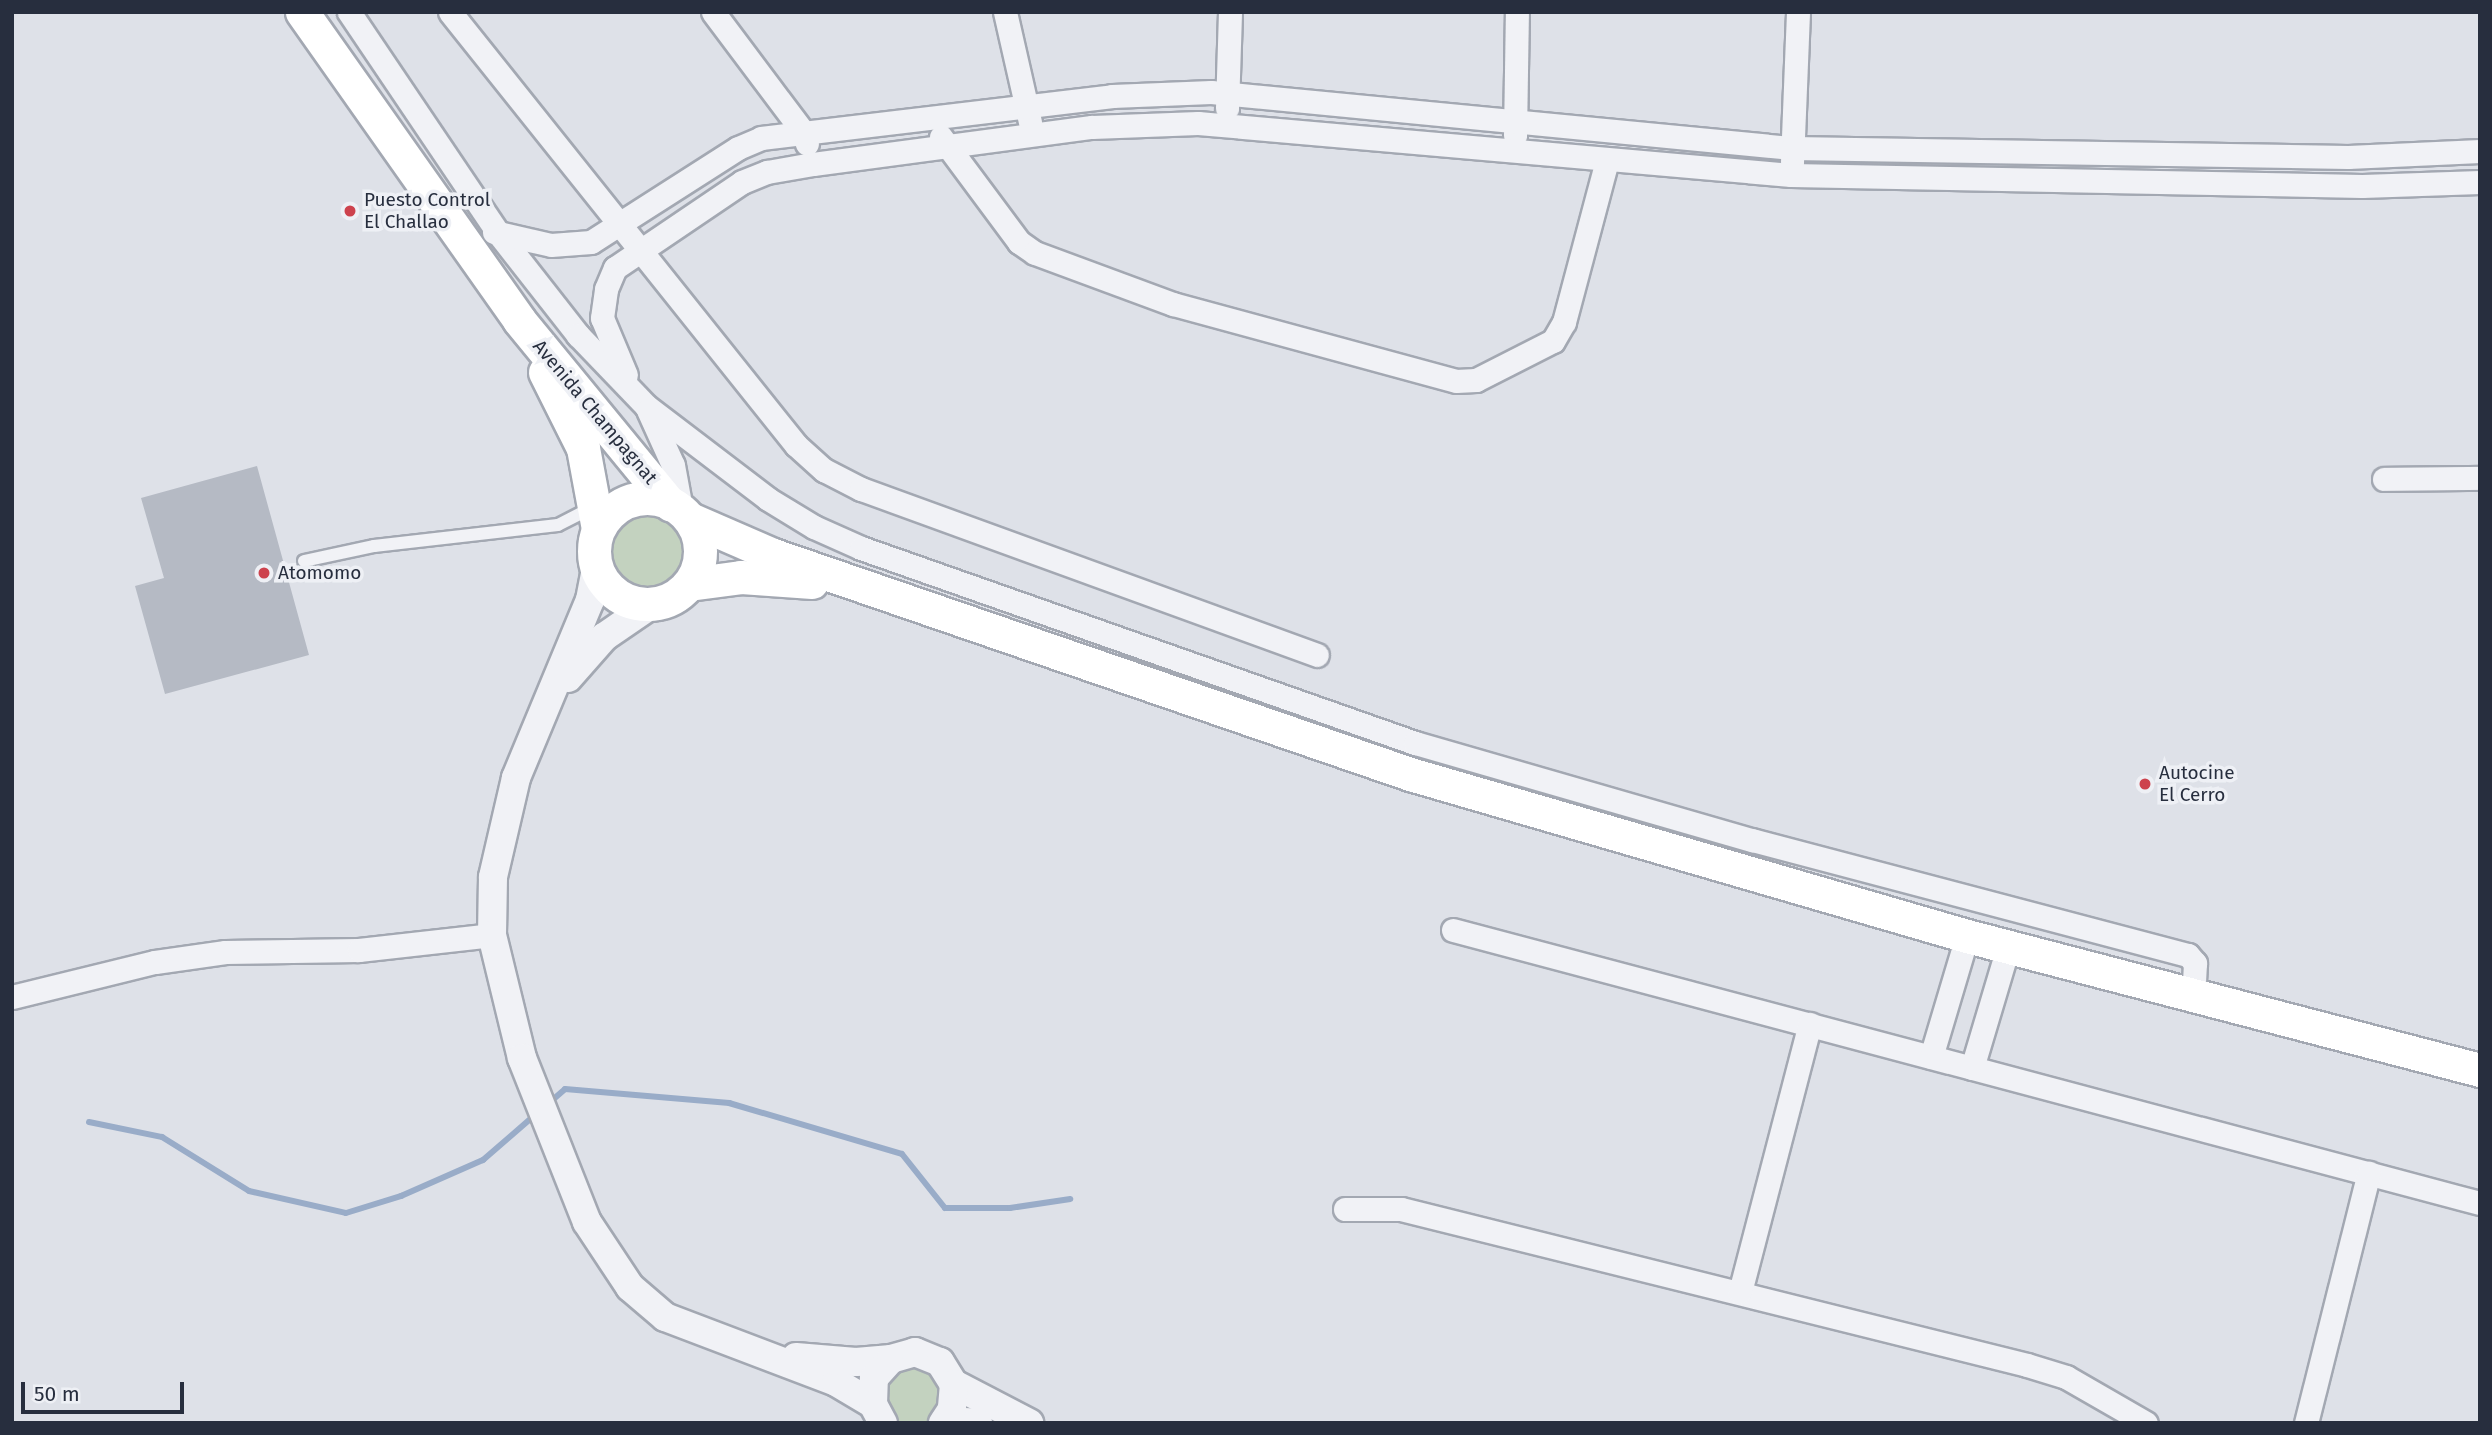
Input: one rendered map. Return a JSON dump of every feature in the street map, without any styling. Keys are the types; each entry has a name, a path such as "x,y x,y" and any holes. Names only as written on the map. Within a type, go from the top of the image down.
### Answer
{"main road":[{"name":"Avenida Champagnat","path":"302,12 453,222 519,320 681,511"},
{"name":"Avenida Champagnat","path":"519,320 583,448 596,517"},
{"path":"681,511 700,545 698,566 689,584 666,601 652,604 625,600 603,582 593,556 596,517 605,517 628,500 655,498 773,555 1326,730 1412,759 1600,832 1966,936 2480,1070"},
{"path":"689,584 769,577 881,591"}],"street":[{"path":"349,12 498,233 578,335 646,406 768,499 838,537 1326,730"},
{"path":"450,12 796,445 824,470 861,489 1317,655"},
{"path":"713,12 804,133 813,164"},
{"path":"1005,12 1025,107 1034,135"},
{"path":"1226,125 1230,12"},
{"path":"1515,152 1517,12"},
{"path":"1791,175 1798,12"},
{"path":"453,222 570,247 591,242 738,148 761,138 1112,96 1227,93 1792,148 2348,157 2480,151"},
{"path":"934,118 945,148 1019,242 1035,253 1173,304 1456,381 1476,380 1553,341 1564,322 1607,160"},
{"path":"681,511 673,465 646,406 620,364 602,318 606,289 615,268 742,182 767,172 1149,122 1226,125 1791,175 2362,186 2480,181"},
{"path":"2384,479 2480,478"},
{"path":"596,569 590,600 548,705 528,745 503,821 493,877 492,935 522,1058 573,1190 611,1264 648,1302 665,1317 699,1332 836,1382 878,1414"},
{"path":"548,705 604,637 652,604"},
{"path":"1412,759 1606,799 2188,955 2195,963 2193,996"},
{"path":"1600,832 1606,799"},
{"path":"1744,874 1752,840"},
{"path":"1453,930 2480,1203"},
{"path":"12,997 155,962 225,952 359,950 492,935"},
{"path":"1931,1057 1966,936"},
{"path":"1972,1068 2008,947"},
{"path":"1741,1292 1810,1024"},
{"path":"2306,1423 2369,1174"},
{"path":"1345,1209 1401,1209 1741,1292 2066,1377 2146,1423"},
{"path":"762,1353 856,1362 891,1359 915,1352 929,1355 940,1362 954,1384 1029,1423"},
{"path":"878,1414 874,1378 891,1359"},
{"path":"954,1384 952,1409 944,1422 978,1423"}],"lane":[{"path":"304,561 374,546 558,525 596,517"}],"green space":[{"path":"646,513 661,516 673,524 681,536 684,551 681,566 673,578 661,586 646,589 631,586 619,578 611,566 608,551 611,536 619,524 631,516"},
{"path":"904,1359 945,1376 935,1423 891,1423 879,1381"}],"building":[{"path":"257,466 309,655 165,694 135,586 164,578 141,498"}],"waterway":[{"path":"549,1103 565,1089 729,1103 902,1154 945,1208 1010,1208 1070,1199"},
{"path":"89,1122 162,1137 249,1191 346,1213 401,1196 483,1160 535,1115"}],"place":[{"name":"Puesto Control El Challao","path":"350,211"},
{"name":"Atomomo","path":"264,573"},
{"name":"Autocine El Cerro","path":"2145,784"}]}
